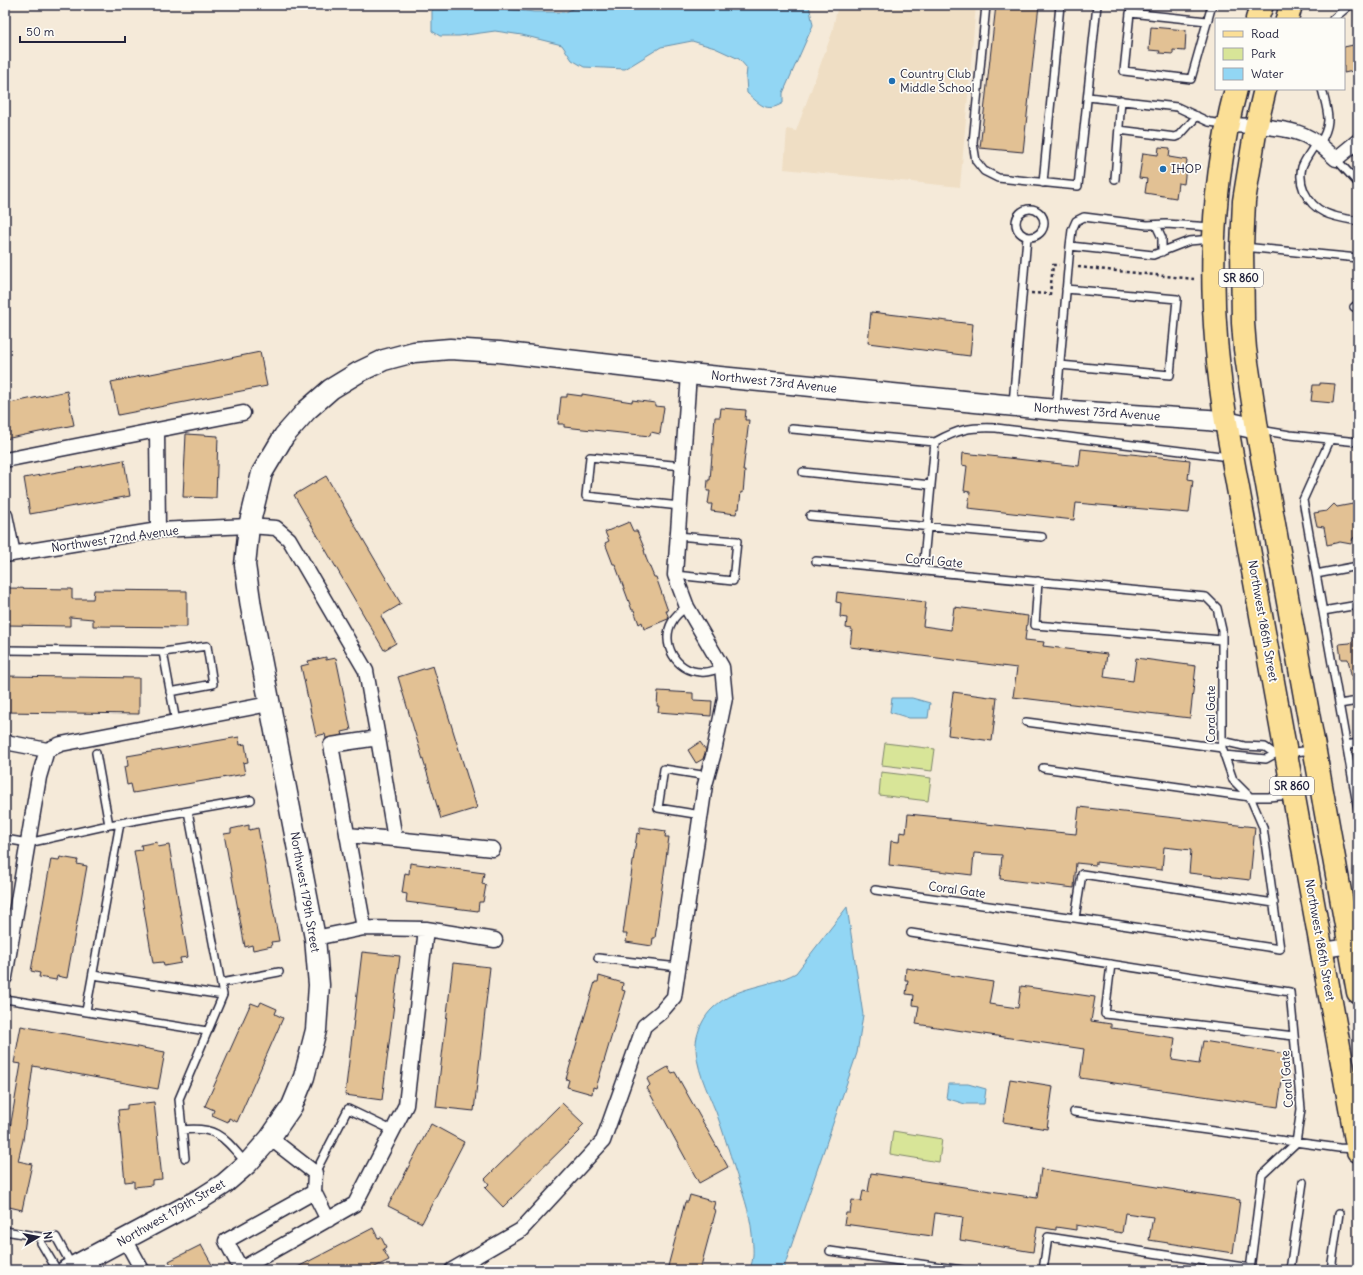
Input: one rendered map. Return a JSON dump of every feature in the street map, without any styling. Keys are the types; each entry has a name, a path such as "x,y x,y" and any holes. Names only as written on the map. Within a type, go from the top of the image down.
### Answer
{"main road":[{"path":"1257,18 1262,5"},
{"path":"1287,18 1291,5"},
{"name":"Northwest 186th Street","path":"1236,90 1227,125 1218,181 1213,233 1213,300 1216,347 1226,422 1281,753 1294,794 1358,1150"},
{"name":"SR 860","path":"1265,90 1256,127 1244,201 1242,247 1244,343 1257,430 1358,992"}],"street":[{"path":"1227,125 1256,127 1304,135 1336,158 1358,141"},
{"name":"Northwest 73rd Avenue","path":"307,410 331,389 359,372 378,363 414,352 443,349 499,352 690,374 1056,410 1226,422 1257,430"},
{"path":"452,1270 521,1230 603,1141 644,1026 661,1012 674,997 701,815 725,698 722,667 687,607 675,575 690,374"},
{"name":"Northwest 179th Street","path":"66,1269 202,1198 224,1184 247,1164 270,1138 292,1106 304,1077 316,1030 319,985 315,938 269,704 251,607 245,565 249,526 262,473 284,436 307,410"},
{"path":"5,460 243,413"},
{"path":"157,430 158,530"},
{"path":"5,515 9,554"},
{"name":"Northwest 72nd Avenue","path":"9,554 158,530 249,526 276,528 288,539 366,671 396,839"},
{"path":"5,742 47,750 61,744 269,704"},
{"path":"364,928 331,745 378,738"},
{"path":"5,977 39,777 47,750"},
{"path":"347,835 494,849"},
{"path":"315,938 364,928 426,929 495,940"},
{"path":"314,1192 226,1241 240,1269 355,1204 394,1131 406,1105 426,929"},
{"path":"1322,950 1350,946"},
{"path":"270,1138 315,1173 314,1192 328,1220"},
{"path":"125,1239 142,1270"}],"lane":[{"path":"986,5 973,143 976,161 984,171 998,178 1078,186 1097,5"},
{"path":"1043,183 1060,5"},
{"path":"1207,21 1130,13 1124,71 1191,79 1212,5"},
{"path":"1334,18 1350,5"},
{"path":"1322,90 1329,122 1327,132 1302,167 1302,186 1313,206 1321,211 1358,221"},
{"path":"1088,97 1177,107 1209,122 1227,125"},
{"path":"1115,179 1121,100"},
{"path":"1119,130 1175,137 1180,135 1197,116"},
{"path":"1336,158 1358,183"},
{"path":"1033,209 1042,215 1044,226 1038,235 1027,237 1018,231 1016,220 1022,211 1033,209"},
{"path":"1056,410 1070,246 1072,230 1076,220 1084,217 1213,233"},
{"path":"1156,225 1162,238 1162,252"},
{"path":"1070,246 1153,255 1178,244 1213,233"},
{"path":"1013,405 1027,237"},
{"path":"1242,247 1358,258"},
{"path":"1060,365 1170,375 1176,306 1176,299 1066,289"},
{"path":"792,428 935,442 954,432 975,427 996,428 1233,457"},
{"path":"1257,430 1330,440 1358,442"},
{"path":"1330,440 1303,500 1358,810"},
{"path":"923,571 935,442"},
{"path":"680,506 586,496 590,457 683,466"},
{"path":"804,472 931,485"},
{"path":"810,516 1042,538"},
{"path":"675,575 733,581 737,541 678,536"},
{"name":"Coral Gate","path":"816,561 1206,597 1217,608 1222,630 1223,752 1233,780 1250,797 1263,827 1280,949 875,890"},
{"path":"1316,574 1358,566"},
{"path":"1038,581 1035,625 1222,640"},
{"path":"1323,611 1358,605"},
{"path":"687,607 678,613 671,622 668,633 668,644 672,655 679,664 689,670 706,672 722,667"},
{"path":"5,650 163,652 207,646 213,684 170,692"},
{"path":"163,652 176,722"},
{"path":"1339,704 1358,701"},
{"path":"1026,722 1266,759 1281,753 1315,749"},
{"path":"1222,740 1244,746 1265,747 1281,753"},
{"path":"1346,745 1358,743"},
{"path":"96,753 109,825"},
{"path":"1043,768 1250,797 1268,797 1294,794"},
{"path":"701,815 658,808 664,770 708,776"},
{"path":"5,839 28,843 109,825 251,800"},
{"path":"184,1158 178,1099 223,995 188,811"},
{"path":"86,1012 120,823"},
{"path":"1075,918 1082,874 1274,903"},
{"path":"911,933 1111,964 1106,1014 1294,1036"},
{"path":"598,958 678,967"},
{"name":"Coral Gate","path":"1111,964 1290,992 1301,1109 1296,1143"},
{"path":"221,983 279,972"},
{"path":"93,975 223,995"},
{"path":"5,998 207,1031"},
{"path":"315,1173 348,1110 394,1131"},
{"path":"1074,1112 1296,1143 1358,1150"},
{"path":"182,1130 197,1128 216,1133 226,1141 247,1164"},
{"path":"1043,1270 1048,1237 1250,1269 1262,1175 1296,1143"},
{"path":"1290,1270 1303,1182"},
{"path":"1331,1270 1339,1213"},
{"path":"5,1231 56,1238 66,1269"},
{"path":"41,1237 41,1243 66,1269"},
{"path":"830,1251 962,1270"}],"path":[{"path":"1023,292 1050,294 1053,264 1194,279"}],"shaded area":[{"name":"Country Club Middle School","path":"835,5 976,5 960,187 784,169 787,129 796,131 832,33 837,9"}],"green space":[{"path":"885,743 935,749 932,771 882,765"},
{"path":"881,772 931,778 928,801 879,795"},
{"path":"893,1131 942,1139 939,1162 890,1154"}],"water":[{"path":"435,5 469,5 534,12 566,12 574,8 576,5 809,5 813,25 783,93 783,103 777,106 768,107 760,104 747,93 747,68 739,59 715,48 692,41 661,47 625,69 584,67 572,60 562,45 522,35 495,31 459,36 440,36 432,31 432,7"},
{"path":"892,698 912,698 930,703 928,718 909,718 890,712"},
{"path":"847,907 863,1015 857,1053 783,1270 749,1270 753,1253 749,1218 743,1194 721,1126 705,1087 697,1061 696,1043 698,1034 707,1015 722,1001 742,991 775,982 796,973"},
{"path":"948,1084 968,1084 986,1089 984,1104 965,1104 946,1098"}],"building":[{"path":"996,5 1039,5 1023,152 980,148"},
{"path":"1151,27 1186,30 1185,51 1173,50 1173,54 1159,53 1160,51 1149,50"},
{"path":"1358,44 1358,70 1345,73 1345,47"},
{"name":"IHOP","path":"1159,147 1170,148 1169,157 1187,160 1184,184 1178,183 1176,198 1145,193 1147,179 1139,178 1143,153 1158,155"},
{"path":"871,312 973,324 970,356 868,343"},
{"path":"260,352 267,386 118,415 111,382"},
{"path":"1320,383 1335,384 1333,403 1311,401 1313,385 1320,385"},
{"path":"67,391 74,425 5,439 5,404"},
{"path":"567,394 582,396 582,394 632,402 632,400 655,403 655,406 664,407 660,434 651,432 650,436 564,427 564,424 558,424 561,397 567,397"},
{"path":"721,408 746,410 745,420 749,420 743,471 745,471 743,493 741,492 739,509 737,509 736,514 711,511 712,504 708,504 710,491 707,491 708,480 710,480 715,417 720,417"},
{"path":"186,434 218,436 216,498 183,497"},
{"path":"1081,449 1190,460 1188,479 1193,480 1189,513 1076,503 1074,520 968,508 970,492 964,491 967,466 962,465 963,453 1079,466"},
{"path":"124,460 130,496 30,514 24,478"},
{"path":"326,476 401,604 381,616 396,643 384,650 294,495"},
{"path":"1358,503 1358,537 1353,538 1351,544 1340,542 1327,545 1324,527 1317,526 1314,513 1327,511 1334,504 1337,507"},
{"path":"629,522 633,531 637,531 645,550 646,558 654,577 656,577 669,618 644,629 642,622 639,624 634,610 632,610 615,564 613,564 605,543 609,541 605,532"},
{"path":"5,588 72,589 72,599 93,599 94,590 187,591 187,627 93,626 93,619 70,617 70,626 5,625"},
{"path":"837,592 926,602 923,626 951,630 954,607 1028,616 1025,640 1044,642 1043,646 1107,654 1104,677 1133,681 1136,658 1196,666 1190,718 1013,697 1017,668 850,647 852,629 846,628 847,618 840,617 841,603 836,602"},
{"path":"1358,636 1358,680 1352,680 1348,659 1341,659 1339,644 1350,643"},
{"path":"326,657 326,660 336,658 351,730 342,732 343,735 326,739 325,734 316,736 301,666 309,664 308,661"},
{"path":"433,666 477,808 441,819 398,677"},
{"path":"5,676 139,678 139,714 5,712"},
{"path":"658,691 693,693 693,700 712,701 711,716 658,712"},
{"path":"953,692 997,698 992,741 948,735"},
{"path":"239,737 240,745 245,744 248,762 243,763 245,774 133,793 131,784 127,785 124,767 128,766 127,756"},
{"path":"700,742 706,750 703,759 696,763 688,750"},
{"path":"1079,807 1255,827 1250,880 1189,873 1191,850 1164,847 1162,870 1096,862 1096,865 1076,863 1074,888 1000,879 1002,855 974,853 972,875 889,865 891,841 899,842 900,832 906,833 908,814 1076,834"},
{"path":"249,825 249,830 258,828 279,941 271,942 272,946 253,950 252,945 245,947 224,834 231,833 231,829"},
{"path":"640,827 666,831 665,837 669,837 655,938 653,938 652,946 626,942 627,934 623,934 637,833 640,834"},
{"path":"157,842 158,847 169,845 188,957 180,958 181,963 164,966 163,962 153,963 134,851 142,850 141,845"},
{"path":"60,857 78,860 77,864 87,866 67,978 57,976 56,980 39,977 40,973 31,971 51,859 59,860"},
{"path":"410,863 484,873 482,884 486,885 483,902 479,902 478,911 406,902 407,894 402,893 405,873 409,874"},
{"path":"362,952 400,956 382,1100 345,1095"},
{"path":"453,963 490,967 474,1111 436,1107"},
{"path":"906,968 993,982 989,1004 1018,1008 1021,986 1095,997 1091,1021 1111,1024 1111,1028 1175,1038 1172,1060 1199,1064 1203,1041 1286,1054 1278,1107 1080,1078 1084,1049 916,1024 919,1006 913,1005 914,995 906,994 908,980 905,980"},
{"path":"599,976 623,983 622,990 625,991 596,1088 593,1087 592,1094 567,1087 569,1080 566,1079 595,982 598,982"},
{"path":"261,1002 277,1009 275,1014 283,1018 237,1122 229,1118 228,1122 212,1115 214,1110 205,1106 251,1003 259,1006"},
{"path":"21,1026 165,1052 158,1089 33,1066 23,1140 18,1161 32,1164 22,1210 5,1206 5,1146 7,1146 21,1064 14,1063"},
{"path":"668,1067 672,1073 675,1072 728,1167 699,1183 647,1088 650,1085 647,1079"},
{"path":"1010,1079 1053,1086 1047,1129 1003,1122"},
{"path":"154,1102 162,1179 152,1180 152,1185 134,1187 134,1181 125,1182 118,1110 127,1109 127,1105"},
{"path":"562,1103 584,1124 579,1129 580,1131 503,1207 485,1188 489,1184 485,1179"},
{"path":"431,1124 464,1142 422,1223 388,1206"},
{"path":"1041,1169 1240,1200 1233,1253 1149,1240 1153,1217 1125,1213 1122,1233 1076,1225 1076,1230 1056,1227 1056,1230 1037,1227 1033,1252 960,1240 963,1217 935,1213 932,1236 844,1224 846,1213 850,1213 852,1200 861,1201 863,1191 868,1192 871,1173 1037,1198"},
{"path":"690,1195 715,1202 713,1209 716,1210 700,1270 667,1270 685,1202 688,1202"},
{"path":"373,1228 378,1238 381,1237 386,1247 383,1249 389,1260 369,1270 292,1270"},
{"path":"201,1245 215,1270 174,1270 169,1261"}],"place":[{"name":"Country Club Middle School","path":"892,81"},
{"name":"IHOP","path":"1163,169"}]}
